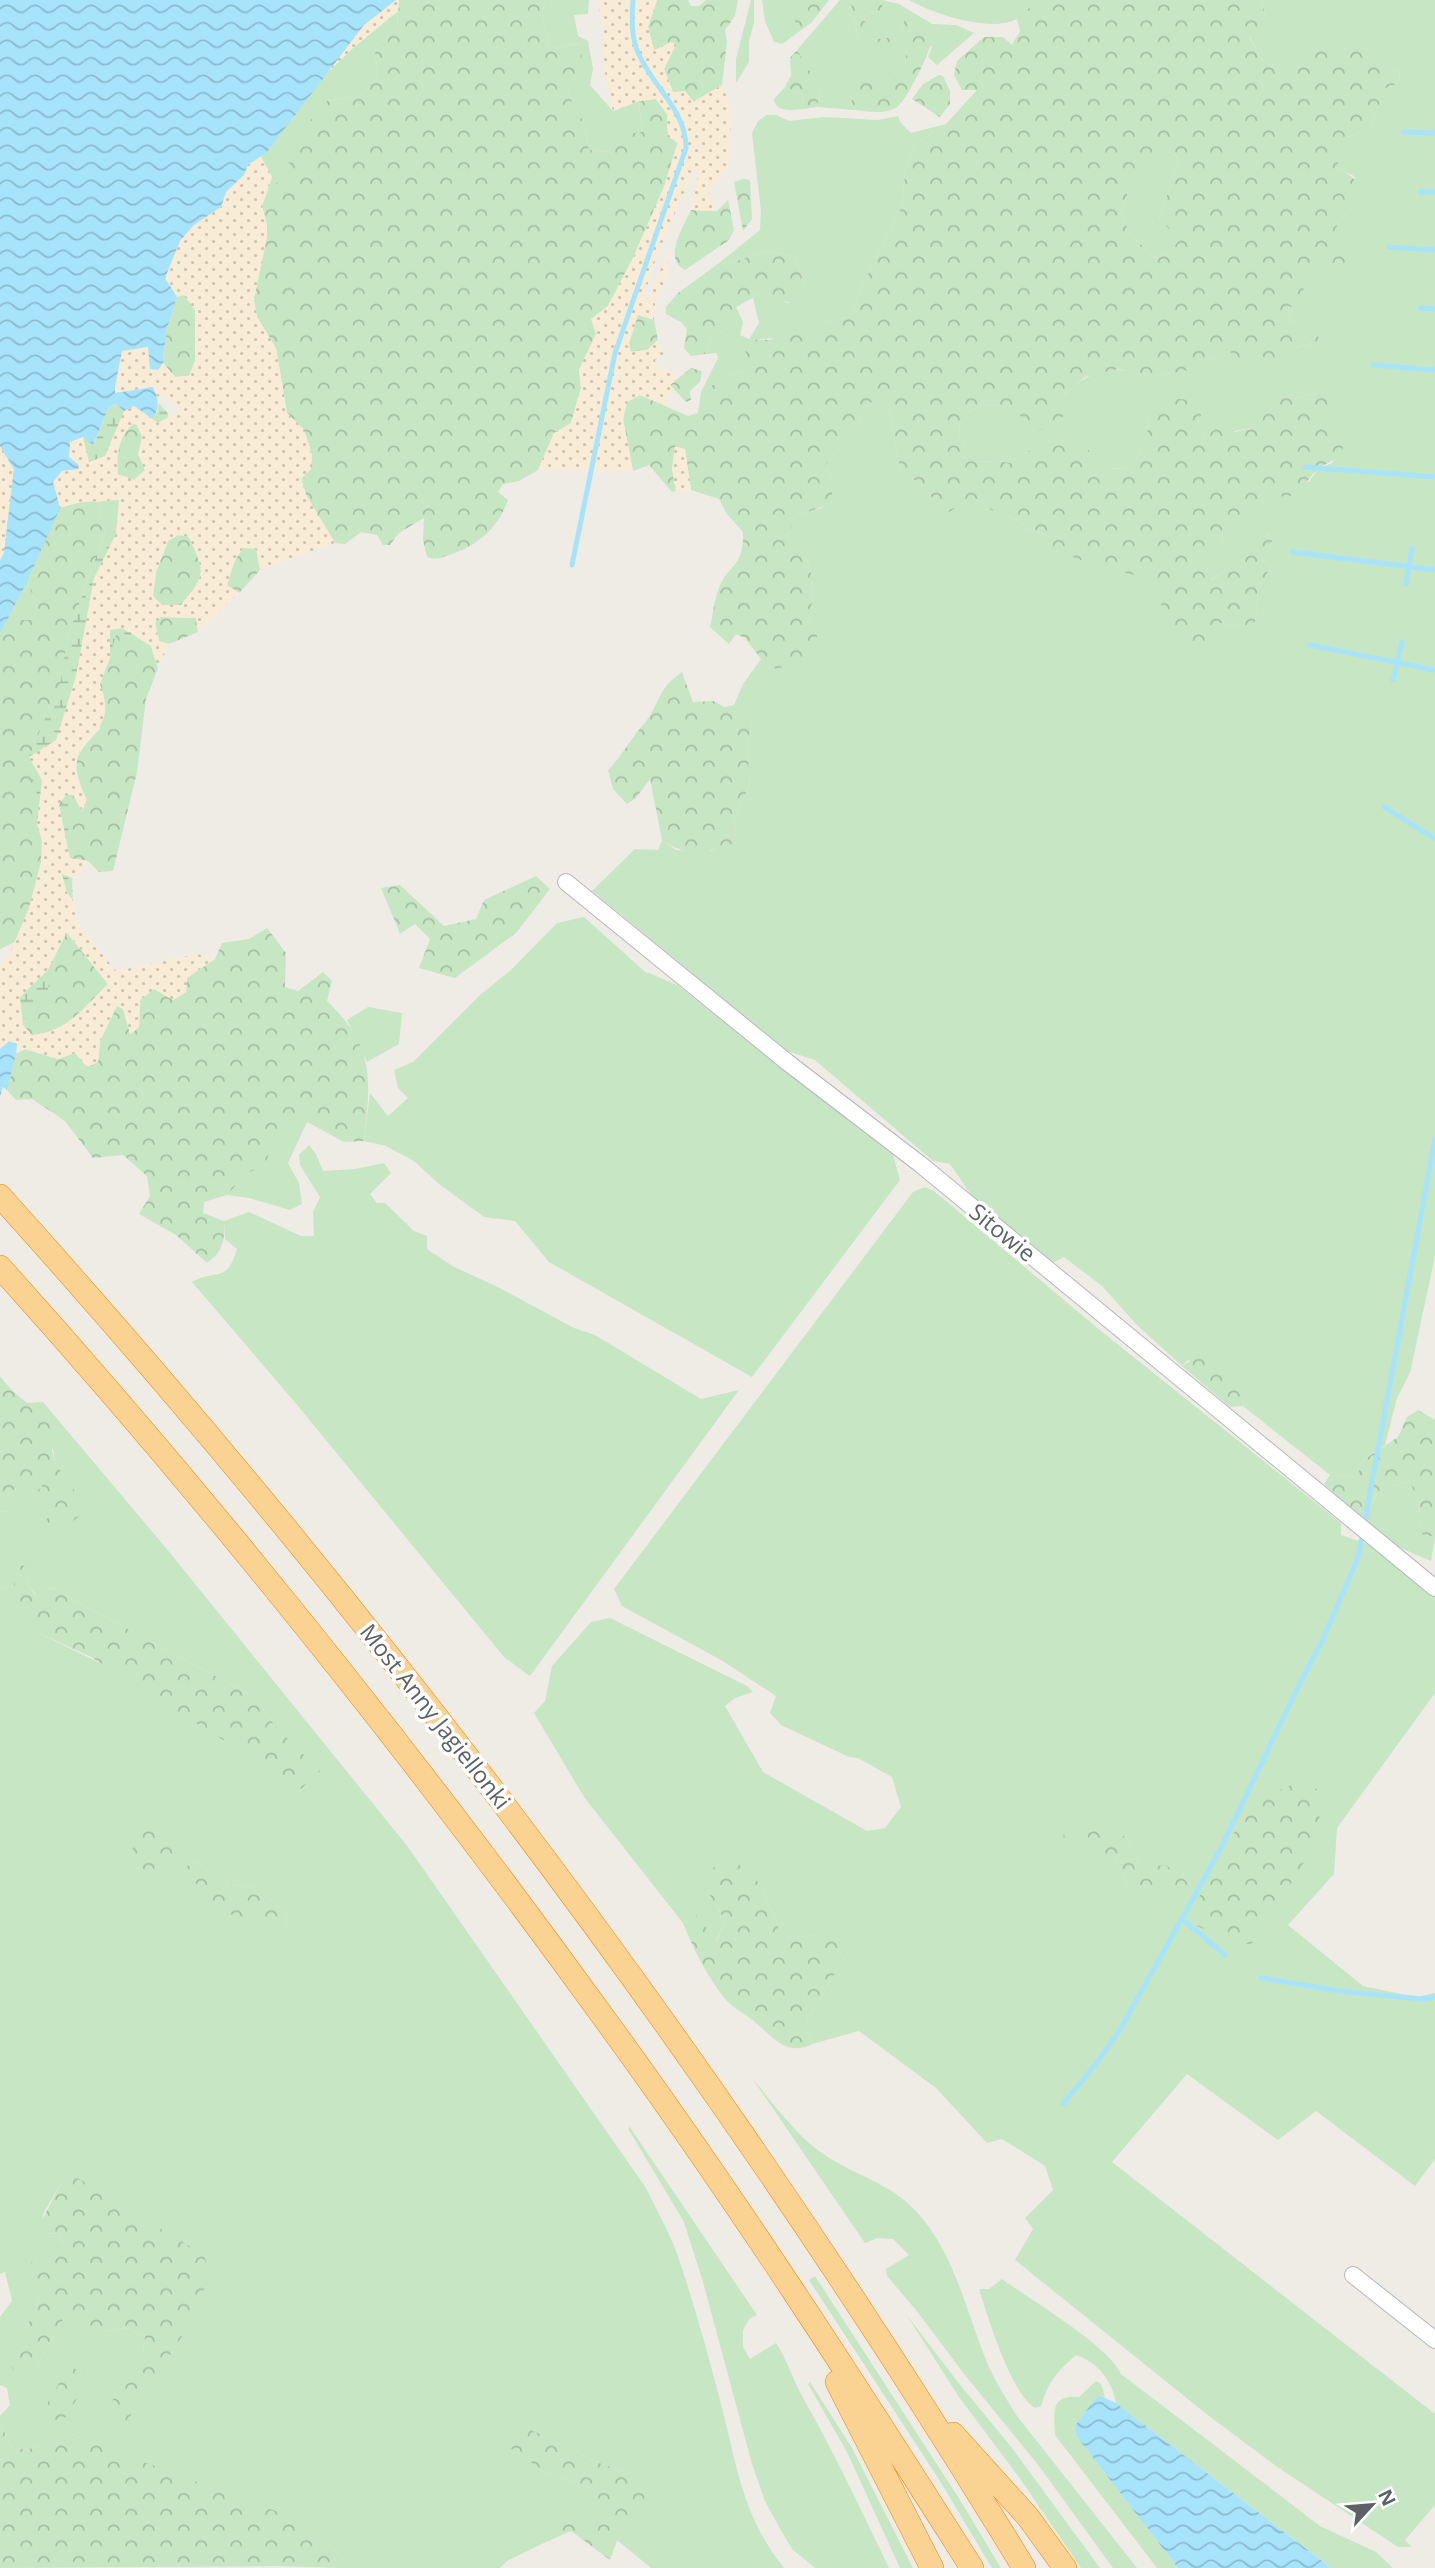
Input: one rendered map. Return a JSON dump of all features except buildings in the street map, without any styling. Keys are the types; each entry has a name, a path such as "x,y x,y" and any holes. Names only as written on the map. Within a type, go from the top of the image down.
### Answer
{"highway":[{"name":"Most Anny Jagiellonki","path":"0,1196 236,1466 454,1737 594,1924 717,2095 913,2389"},
{"name":"Most Anny Jagiellonki","path":"0,1267 184,1478 341,1669 414,1763 611,2027 792,2291"},
{"path":"792,2291 932,2568"},
{"path":"792,2291 972,2568"},
{"path":"913,2389 1024,2568"},
{"path":"913,2389 1028,2517 1065,2568"}],"street":[{"name":"Sitowie","path":"566,882 787,1062 920,1164 1435,1588"},
{"path":"1353,2275 1435,2340"}],"green space":[{"path":"399,0 545,0 542,14 550,48 581,44 582,74 568,89 574,108 583,120 589,150 610,152 621,135 642,132 639,101 656,99 667,114 667,127 677,145 664,187 633,258 608,306 592,319 596,334 579,370 581,388 571,423 554,433 538,470 519,481 503,484 498,492 508,500 499,519 486,535 469,547 436,558 427,557 423,540 424,518 399,533 390,545 383,545 377,535 361,532 345,544 335,543 306,495 301,478 311,469 312,454 304,430 287,413 276,348 257,317 254,300 267,225 262,206 266,195 290,168 287,148 327,101 359,96 378,76 376,45 397,27"},
{"path":"545,0 589,0 588,14 574,15 578,36 588,41 593,69 590,85 613,111 639,101 642,132 610,152 589,150 583,120 574,108 568,89 580,44 550,48 542,14"},
{"path":"657,0 688,0 691,6 699,6 706,0 738,0 735,16 725,30 727,41 722,85 693,102 673,92 664,69 671,42 654,51 648,27"},
{"path":"751,0 754,0 754,23 749,41 749,62 736,83 736,59"},
{"path":"762,0 782,0 796,15 795,25 801,30 782,44 774,42 765,21"},
{"path":"782,0 829,0 811,23 801,30 795,25 795,15"},
{"path":"840,0 850,0 859,42 901,42 907,50 905,64 851,98 854,110 817,107 821,90 797,50"},
{"path":"850,0 882,0 882,11 866,13 864,21 871,26 873,39 901,37 904,20 910,16 925,24 934,34 913,84 902,102 893,109 876,112 854,110 851,98 863,70 885,76 905,64 907,50 900,43 877,52 859,42"},
{"path":"882,0 899,4 932,24 956,25 974,33 937,65 928,57 932,47 904,20 901,37 873,39 864,22 866,13 882,11"},
{"path":"909,0 1038,0 1017,19 992,24 947,16"},
{"path":"1038,0 1262,0 1265,17 1249,36 1261,59 1278,69 1303,52 1347,47 1365,48 1400,73 1399,83 1378,91 1380,102 1370,129 1348,137 1350,154 1338,161 1339,169 1357,182 1362,196 1362,202 1339,220 1329,247 1345,259 1345,272 1331,272 1323,257 1317,255 1301,283 1310,304 1301,310 1288,306 1291,320 1300,327 1316,325 1319,341 1295,348 1282,366 1245,363 1229,351 1189,370 1149,377 1119,369 1085,377 1064,395 1065,415 1048,428 1035,431 1012,407 984,405 971,410 960,424 959,437 974,462 1010,463 1048,439 1066,446 1078,438 1105,469 1131,468 1147,438 1148,418 1173,398 1195,401 1201,410 1201,431 1205,437 1225,422 1235,432 1255,427 1280,396 1293,399 1315,393 1332,402 1327,427 1342,441 1343,451 1315,472 1291,496 1284,498 1268,486 1259,498 1258,512 1240,523 1223,527 1222,546 1210,556 1206,570 1211,580 1223,573 1266,532 1274,540 1263,549 1263,561 1271,566 1258,591 1255,623 1248,628 1220,623 1208,640 1188,645 1172,635 1161,605 1168,591 1159,580 1107,569 1055,551 1047,535 991,510 973,497 949,512 937,504 922,485 900,470 890,411 870,402 856,427 825,466 835,484 827,503 797,514 787,537 802,553 809,566 813,589 809,621 817,636 815,648 800,662 776,669 761,659 745,638 736,634 729,644 710,627 719,588 741,552 743,532 727,514 719,499 691,490 685,449 672,469 676,491 672,492 649,465 633,471 623,419 627,402 640,395 688,416 698,413 701,392 730,374 754,370 745,351 749,339 770,340 794,330 814,334 824,323 852,316 860,290 902,206 905,172 914,145 946,124 977,90 962,90 954,75 957,61 984,37 1003,37 1012,45 1020,31 1017,19","holes":["1151,143 1169,143 1179,161 1159,218 1179,240 1169,254 1155,258 1130,233 1121,216 1128,191 1121,177 1128,174 1144,177 1155,162"]},
{"path":"1262,0 1435,0 1435,1256 1410,1373 1397,1398 1385,1445 1362,1461 1357,1477 1330,1475 1243,1406 1244,1397 1188,1360 1182,1366 1136,1324 1102,1286 1064,1257 1049,1265 974,1199 950,1164 933,1161 815,1060 787,1051 592,891 635,849 658,850 662,840 676,850 712,851 724,844 735,844 734,820 750,784 747,742 752,723 748,710 734,705 743,684 761,659 776,669 817,636 809,621 813,589 809,566 802,553 787,537 797,514 822,508 835,484 825,466 856,427 870,402 890,411 900,470 922,485 937,504 973,497 991,510 1015,519 1028,528 1159,580 1177,597 1218,621 1245,626 1255,623 1258,591 1271,566 1263,561 1263,549 1273,540 1267,532 1223,573 1210,580 1206,570 1210,556 1222,546 1223,526 1240,523 1268,486 1309,482 1318,469 1332,463 1342,441 1327,427 1315,393 1293,399 1280,396 1255,427 1205,437 1201,431 1201,410 1148,418 1147,438 1131,468 1105,469 1066,446 1010,463 974,462 959,437 960,424 971,410 984,405 1013,407 1035,431 1071,389 1093,374 1124,370 1148,376 1162,375 1192,367 1229,351 1246,363 1319,341 1291,320 1288,305 1317,255 1323,257 1339,220 1362,202 1354,176 1339,169 1338,161 1348,137 1370,129 1380,102 1377,91 1399,83 1400,73 1365,48 1304,52 1278,69 1261,59 1249,35 1265,17"},
{"path":"398,11 397,27 376,45 378,76 359,96 327,101 292,178 266,195 272,177 260,155 267,152 322,78"},
{"path":"797,50 821,90 817,107 803,109 802,94 785,87 791,75 790,58"},
{"path":"939,75 943,76 950,91 950,104 940,117 912,99 923,84"},
{"path":"785,87 802,94 803,109 785,110 778,107 774,99"},
{"path":"767,115 776,115 789,121 824,117 878,120 898,116 911,133 946,124 914,145 905,172 902,206 860,290 852,316 824,323 814,334 749,339 759,323 753,298 761,293 788,303 808,293 794,256 765,251 734,262 719,263 760,230 761,211 752,133 758,121"},
{"path":"1150,143 1169,143 1179,161 1159,218 1179,240 1169,254 1155,258 1130,233 1121,216 1128,191 1120,177 1128,174"},
{"path":"750,180 752,219 743,231 734,182"},
{"path":"728,200 734,230 729,240 685,270 678,265 675,250 691,210 717,211"},
{"path":"765,251 794,256 808,293 792,302 761,293 731,310 731,327 711,338 705,354 691,356 684,348 687,329 681,322 666,314 666,307 678,293 719,263 734,262"},
{"path":"184,294 195,310 195,361 189,376 175,377 163,363 166,331 177,297"},
{"path":"736,307 743,322 740,335 749,339 755,370 730,374 701,392 718,358 717,353 705,354 711,338 731,327 731,310"},
{"path":"638,314 654,320 658,340 647,350 630,352 629,343"},
{"path":"691,368 702,371 700,382 690,391 691,400 686,402 670,385"},
{"path":"159,403 168,414 167,423 189,537 178,535 133,552 133,598 139,633 130,640 116,635 74,746 70,782 73,918 55,956 45,1003 30,1013 22,1027 7,1090 0,1084 15,942 31,902 41,862 42,840 37,823 29,757 61,681 67,638 105,532 116,533 119,499 73,480 27,582 0,633 0,432 70,442 83,437 94,444 109,407 117,404 157,413","holes":["133,424 137,425 142,437 138,454 145,470 134,480 118,474 118,460 124,434"]},
{"path":"133,423 137,424 142,437 138,454 145,470 134,480 118,474 117,467 124,434"},
{"path":"119,499 116,534 105,532 98,502"},
{"path":"87,500 98,502 105,532 67,638 76,676 42,780 37,823 42,841 41,862 31,902 15,942 0,949 0,633 7,620 32,620 38,608 27,582 60,508"},
{"path":"178,535 189,537 201,572 195,586 181,605 162,605 153,596 156,572 168,541"},
{"path":"243,548 256,548 260,570 239,593 227,585 235,560"},
{"path":"27,582 38,608 32,620 7,620"},
{"path":"160,617 196,618 198,632 169,644 159,641 155,623"},
{"path":"122,628 151,646 158,668 146,699 137,772 113,871 99,872 88,861 70,858 66,795 74,795 81,810 86,800 78,777 77,762 84,747 100,729 100,684 109,658 109,630"},
{"path":"682,672 693,702 714,701 724,707 734,705 748,710 752,723 747,742 750,784 734,820 735,844 709,851 684,850 662,840 650,779 636,798 627,804 613,789 608,770 647,720 665,687"},
{"path":"536,876 550,889 517,932 455,978 419,968 430,939 415,924 400,934 381,888 400,885 444,926 476,919 484,900"},
{"path":"584,917 644,971 677,985 893,1155 900,1180 752,1377 549,1262 515,1221 484,1217 439,1184 414,1161 386,1146 364,1141 370,1093 388,1116 408,1098 398,1088 394,1070 413,1062 557,923"},
{"path":"267,928 286,953 285,987 298,991 323,972 332,981 327,1001 354,1034 366,1065 368,1099 364,1141 344,1142 307,1122 285,1133 275,1144 265,1166 247,1173 227,1195 204,1202 203,1213 224,1221 222,1245 207,1263 176,1235 139,1214 150,1196 147,1176 123,1155 93,1158 65,1121 32,1099 16,1100 7,1090 16,1054 25,1049 58,1059 75,1053 87,1067 98,1062 100,1041 117,1006 123,1009 131,1034 139,1027 140,1000 154,989 173,1000 186,992 187,978 215,959 222,943 249,939"},
{"path":"66,932 108,984 65,1024 32,1036 23,1025"},
{"path":"368,1007 402,1013 399,1044 367,1062 347,1020"},
{"path":"307,1122 288,1163 299,1183 302,1204 290,1210 249,1198 227,1195 247,1173 265,1166 275,1144 285,1133"},
{"path":"309,1145 323,1171 355,1169 384,1163 391,1173 370,1194 377,1203 385,1203 414,1231 427,1236 427,1249 454,1267 574,1328 595,1335 701,1399 739,1390 530,1676 504,1657 298,1406 192,1282 225,1272 233,1260 237,1249 225,1239 224,1221 249,1212 301,1236 314,1236 313,1212 320,1197 300,1165 299,1155"},
{"path":"925,1187 934,1191 1101,1331 1341,1523 1341,1535 1371,1545 1435,1598 1435,1693 1337,1828 1334,1874 1288,1925 1363,1986 1416,1997 1435,1993 1435,2159 1415,2186 1316,2111 1278,2140 1187,2074 1112,2162 1435,2414 1435,2505 1405,2540 1412,2547 1398,2547 1276,2466 1209,2416 1015,2260 1033,2229 1025,2218 1053,2190 1045,2166 1002,2139 987,2143 936,2088 859,2031 812,2044 807,2021 849,1950 817,1934 790,1939 779,1928 759,1883 715,1904 725,1921 715,1943 698,1915 683,1923 584,1797 534,1713 545,1701 552,1666 591,1622 610,1618 747,1686 753,1692 735,1698 725,1706 763,1772 867,1831 885,1828 901,1807 892,1777 858,1758 849,1757 781,1725 770,1713 776,1696 721,1660 622,1606 614,1589 913,1192","holes":["1250,1803 1239,1942 1222,1858","1127,1838 1140,1867 1128,1885 1114,1856"]},
{"path":"1199,1356 1221,1363 1244,1397 1243,1406 1230,1407 1182,1366"},
{"path":"0,1376 22,1399 48,1417 54,1442 52,1451 55,1463 77,1494 80,1516 67,1525 48,1528 42,1521 59,1513 41,1504 32,1494 42,1487 42,1483 22,1483 9,1494 17,1502 11,1511 0,1512"},
{"path":"43,1402 166,1548 408,1847 646,2188 673,2243 700,2325 749,2508 758,2528 784,2568 651,2568 617,2540 639,2517 623,2471 590,2460 576,2450 542,2470 593,2489 605,2508 587,2521 571,2517 542,2524 548,2541 507,2561 500,2568 340,2568 343,2559 332,2547 72,2435 35,2448 13,2450 0,2423 0,2416 10,2405 7,2388 0,2385 0,2317 12,2301 5,2272 0,2274 0,1512 11,1511 8,1495 22,1483 43,1483 42,1487 32,1494 59,1513 48,1528 77,1494 55,1463 48,1417 26,1403","holes":["30,1572 28,1585 36,1595 52,1588 256,1698 275,1726 319,1771 37,1632 27,1608 1,1588 14,1586","195,1860 226,1884 253,1888 285,1909 287,1925 259,1914 237,1921 186,1868","61,2183 181,2338 164,2364 106,2412 143,2353 145,2337 127,2328 100,2332 72,2311 64,2318 35,2369 9,2354 23,2335 41,2296 39,2254 63,2246 59,2234 42,2233 43,2214"]},
{"path":"1418,1410 1435,1420 1435,1537 1420,1534 1418,1499 1409,1481 1379,1491 1361,1518 1324,1484 1330,1475 1357,1477 1362,1461 1398,1437 1407,1417"},
{"path":"1409,1481 1418,1499 1420,1534 1435,1537 1431,1561 1389,1543 1361,1518 1379,1491"},
{"path":"13,1564 26,1566 30,1572 28,1585 35,1595 52,1588 256,1698 275,1726 320,1771 301,1789 91,1657 37,1632 27,1621 27,1608 1,1594 1,1588 14,1586"},
{"path":"1296,1783 1317,1789 1320,1808 1318,1840 1256,1939 1250,1945 1196,1926 1192,1910 1250,1803"},
{"path":"1065,1823 1102,1823 1127,1838 1140,1867 1166,1865 1191,1885 1185,1896 1128,1885 1114,1856 1063,1842"},
{"path":"148,1827 169,1833 180,1849 171,1866 144,1870 132,1856 134,1831"},
{"path":"732,1858 759,1883 779,1928 790,1939 817,1934 841,1938 849,1950 807,2021 812,2044 795,2048 781,2044 729,2003 707,1973 687,1933 683,1923 698,1915 716,1942 725,1921 703,1883 716,1864"},
{"path":"195,1860 226,1884 253,1888 285,1909 287,1925 273,1927 259,1914 237,1922 224,1905 209,1902 185,1868"},
{"path":"752,2078 804,2139 836,2162 896,2194 916,2211 930,2228 951,2265 988,2365 1006,2398 1017,2416 1137,2568 1113,2568 1039,2466 887,2276 886,2269 909,2255 893,2239 878,2238 865,2243"},
{"path":"629,2126 757,2315 750,2318 743,2330 743,2347 750,2359 776,2343 780,2349 889,2568 815,2568 792,2549 779,2527 765,2501 752,2464 684,2222"},
{"path":"76,2177 204,2255 210,2277 181,2338 124,2426 109,2424 105,2412 143,2353 145,2337 127,2328 100,2332 71,2312 64,2318 35,2369 17,2372 8,2365 9,2354 23,2335 41,2296 29,2265 39,2254 63,2245 59,2234 42,2233 38,2228 61,2183"},
{"path":"815,2276 1001,2568 992,2568 940,2481 809,2280"},
{"path":"1002,2279 1085,2337 1113,2362 1121,2374 1320,2526 1376,2552 1393,2568 1331,2568 1116,2403 1108,2380 1084,2358 1076,2355 1063,2367 1047,2389 1041,2406 1035,2408 1026,2400 1009,2372 979,2289 989,2289"},
{"path":"906,2314 1012,2448 1100,2568 1081,2568 1021,2480 959,2397"},
{"path":"69,2366 84,2373 79,2395 66,2417 48,2422 44,2409"},
{"path":"1096,2381 1101,2384 1105,2397 1101,2396 1077,2437 1178,2568 1157,2568 1055,2435 1058,2402 1079,2397"},
{"path":"810,2382 852,2448 913,2568 900,2568 847,2452 808,2384"},
{"path":"0,2423 13,2450 35,2448 71,2435 297,2519 304,2534 332,2547 343,2559 340,2568 0,2568"},
{"path":"531,2430 576,2450 590,2460 623,2471 646,2493 639,2517 617,2540 610,2560 571,2531 548,2541 541,2524 571,2516 587,2521 604,2508 593,2489 542,2470 509,2447 511,2438"}],"sand":[{"path":"399,0 398,11 322,78 364,25"},
{"path":"598,0 657,0 648,27 654,50 672,42 676,45 664,69 673,92 685,91 694,102 722,85 728,100 731,123 728,168 708,190 717,211 691,210 699,172 693,172 656,258 643,298 649,299 668,251 666,281 655,302 654,320 638,315 629,343 631,352 647,350 658,340 664,354 655,360 659,370 667,368 678,378 670,385 673,390 665,405 640,395 627,402 623,419 633,471 538,470 554,433 571,423 581,388 579,370 596,334 591,319 608,306 633,258 664,187 677,145 676,141 668,137 667,114 656,99 639,101 613,111 603,64 604,37"},
{"path":"260,155 272,177 262,206 267,237 254,300 257,317 276,348 287,413 304,430 312,455 311,469 301,479 306,495 335,543 260,570 256,549 243,548 235,560 227,585 239,593 198,632 196,618 161,617 155,623 159,641 169,644 158,668 151,646 122,628 110,630 110,658 100,684 105,701 105,714 96,732 78,756 76,768 87,800 82,811 73,795 66,795 59,805 70,858 88,861 76,879 62,874 67,893 73,900 81,928 116,971 197,954 215,959 187,978 186,992 173,1000 154,989 140,1000 139,1027 130,1034 123,1009 117,1006 100,1041 98,1062 87,1067 75,1053 58,1059 25,1049 3,1058 0,1054 0,968 9,955 29,908 41,862 42,841 37,823 42,780 29,757 56,740 76,676 94,578 116,534 119,500 82,502 60,508 53,482 68,458 70,442 83,437 89,462 105,456 124,411 134,406 158,423 179,411 170,400 157,396 153,387 115,393 122,351 149,347 158,370 163,363 175,377 189,376 195,361 195,310 184,295 177,297 165,278 180,241 194,225 221,207 226,192 244,175 248,165","holes":["133,424 137,425 142,437 138,454 145,470 134,480 118,474 117,467 124,434","178,535 189,537 200,566 199,579 181,605 162,605 153,596 156,572 168,541","67,932 108,984 66,1024 32,1035 23,1025 20,997 48,970"]},
{"path":"0,446 14,469 4,553 0,561"},
{"path":"675,446 685,449 691,490 676,491 672,469"}],"water":[{"path":"0,0 396,0 364,25 267,152 248,165 244,175 226,192 221,207 194,225 180,241 165,278 177,297 166,331 163,363 158,370 150,369 148,347 122,351 115,387 115,393 153,387 157,411 152,418 134,406 124,411 116,404 109,407 93,445 83,437 70,442 69,457 78,464 79,469 62,471 53,482 60,508 27,582 0,633 0,561 4,553 14,469 0,446"},
{"path":"9,1041 17,1044 16,1054 7,1090 3,1086 0,1097 0,1049"},
{"path":"1101,2396 1116,2403 1331,2568 1178,2568 1077,2437 1075,2426 1095,2399"}],"waterway":[{"path":"572,565 615,353 686,148 680,121 637,50 632,19 633,0"},
{"path":"1403,132 1435,133"},
{"path":"1420,192 1435,192"},
{"path":"1389,247 1435,250"},
{"path":"1420,308 1435,309"},
{"path":"1373,365 1435,370"},
{"path":"1305,467 1435,477"},
{"path":"1406,584 1412,548"},
{"path":"1292,552 1435,570"},
{"path":"1393,680 1402,642"},
{"path":"1310,645 1435,670"},
{"path":"1384,807 1435,839"},
{"path":"1365,1520 1435,1139"},
{"path":"1063,2104 1121,2028 1220,1850 1322,1641 1357,1560 1362,1538"},
{"path":"1182,1919 1225,1955"},
{"path":"1261,1978 1339,1991 1422,1999 1435,1997"}]}
